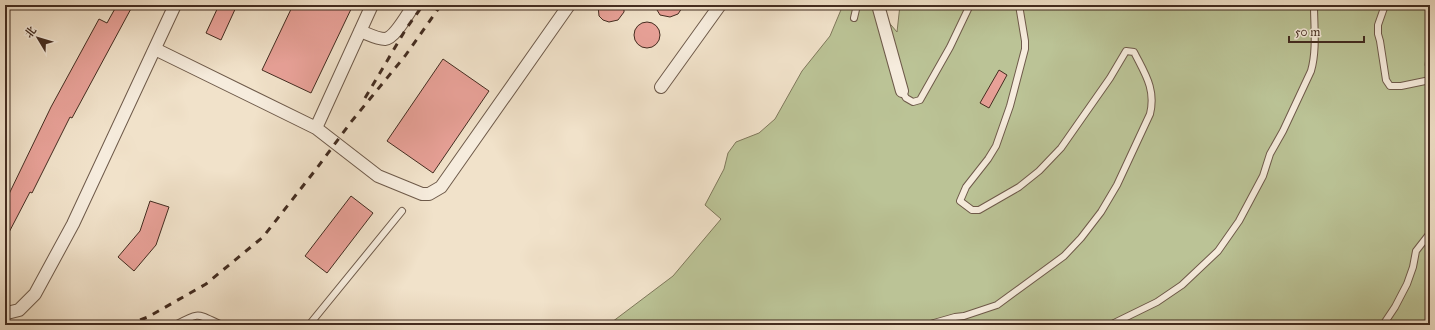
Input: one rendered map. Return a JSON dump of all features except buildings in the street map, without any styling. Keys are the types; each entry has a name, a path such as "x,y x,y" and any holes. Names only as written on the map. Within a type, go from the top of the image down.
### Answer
{"street":[{"path":"6,313 20,310 34,294 72,224 175,5"},
{"path":"316,128 372,5"},
{"path":"360,31 381,38 389,38 395,33 414,5"},
{"path":"155,49 316,128 378,176 422,194 436,191 441,187 569,5"},
{"path":"661,87 720,5"},
{"path":"878,5 902,91"}],"lane":[{"path":"854,18 857,5"},
{"path":"902,91 906,98 912,102 920,100 950,46 970,5"},
{"path":"927,325 964,316 997,305 1064,256 1081,238 1101,212 1117,185 1150,114 1152,95 1148,80 1134,52 1126,51 1110,78 1061,148 1038,171 1019,187 979,210 972,210 960,201 966,187 988,159 996,146 1010,106 1026,41 1019,5"},
{"path":"1110,325 1157,302 1182,285 1218,251 1239,220 1263,176 1270,154 1283,131 1313,63 1314,5"},
{"path":"1385,5 1378,25 1378,34 1386,80 1390,86 1401,86 1430,80"},
{"path":"309,325 402,211"},
{"path":"1383,325 1395,307 1407,284 1413,267 1416,251 1430,233"},
{"path":"175,325 192,316 203,315 222,325"}],"green space":[{"path":"843,5 874,5 897,32 900,5 1430,5 1430,40 1425,65 1430,78 1430,325 608,325 673,276 721,219 705,205 724,169 728,153 736,142 759,133 775,119 802,71 830,36"}],"railway":[{"path":"365,98 406,29 423,5"},
{"path":"127,325 148,317 206,284 263,237 351,122 405,56 441,5"}]}
